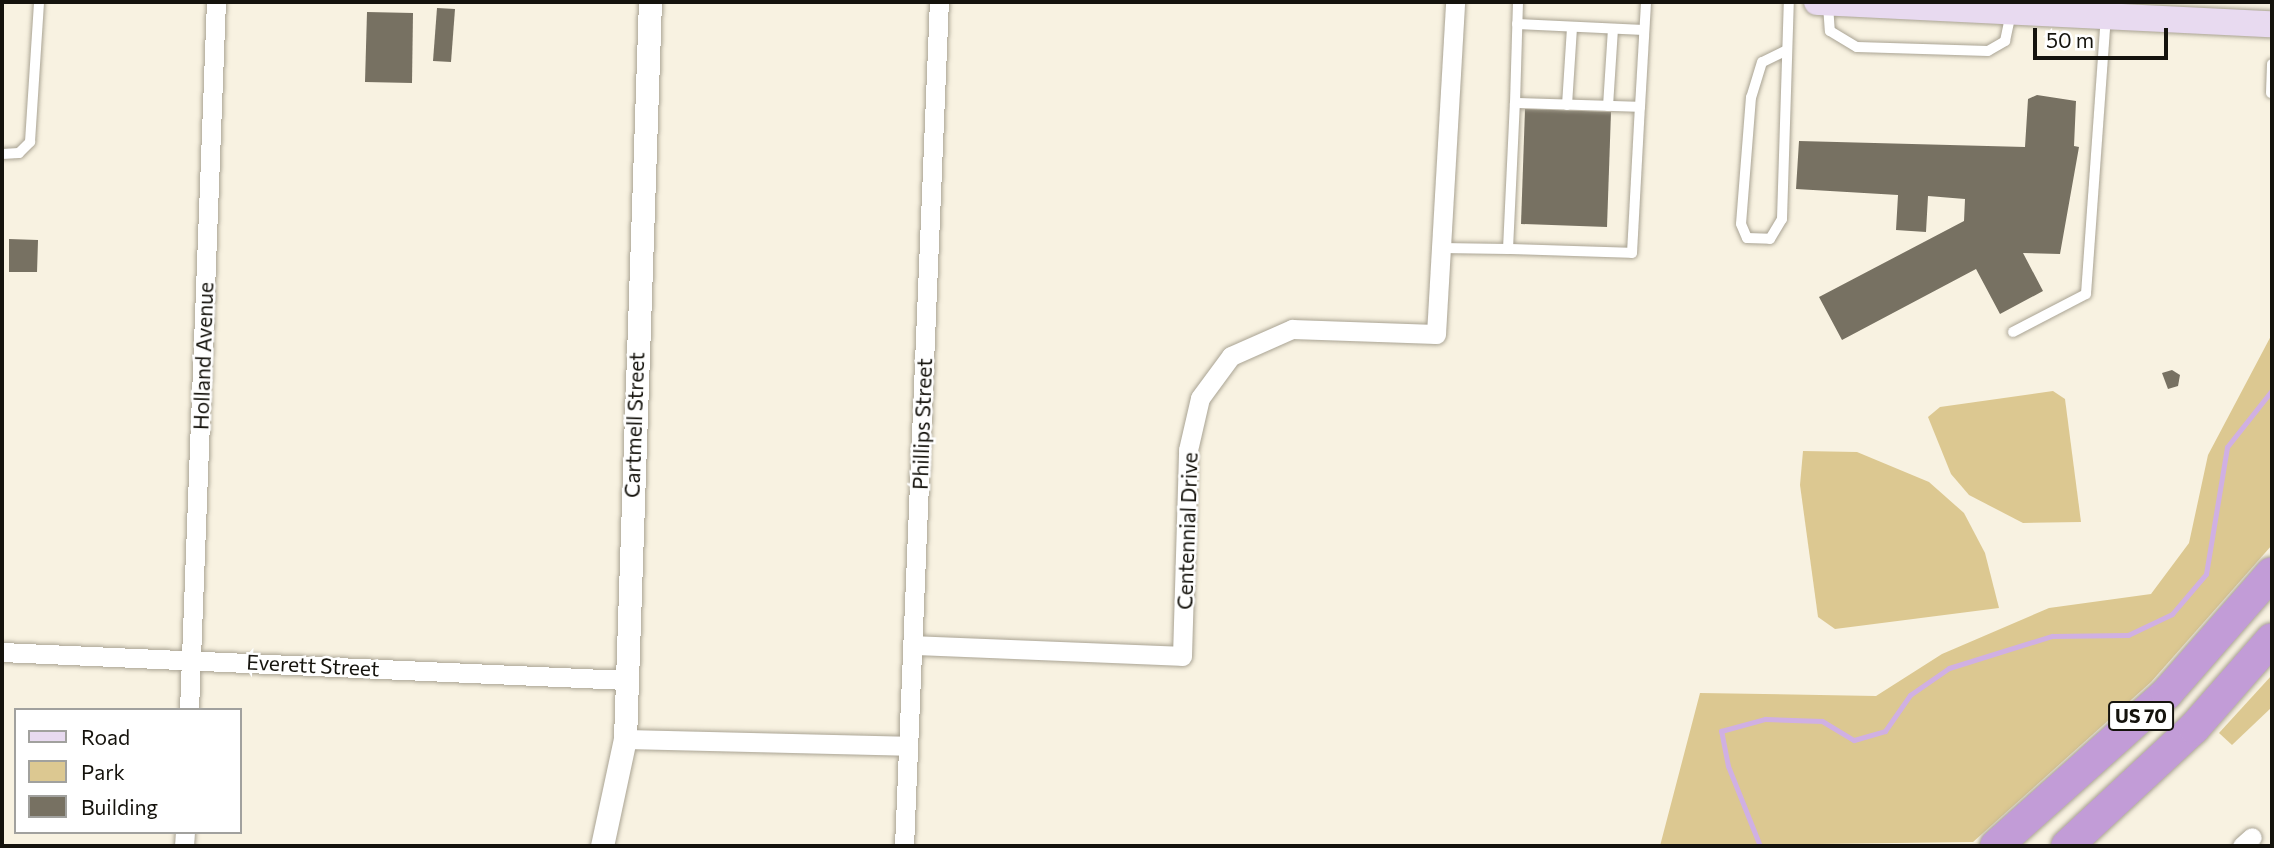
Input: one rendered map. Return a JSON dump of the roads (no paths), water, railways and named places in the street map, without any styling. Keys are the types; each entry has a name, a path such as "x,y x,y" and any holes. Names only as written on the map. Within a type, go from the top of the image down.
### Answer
{"highway":[{"name":"US 70","path":"1996,846 2167,693 2272,573"},
{"name":"US 70","path":"2067,846 2194,728 2272,639"}],"main road":[{"path":"1817,2 2092,9 2272,24"}],"street":[{"name":"Holland Avenue","path":"190,708 216,2"},
{"name":"Cartmell Street","path":"603,846 625,738 650,2"},
{"name":"Phillips Street","path":"904,846 939,2"},
{"name":"Centennial Drive","path":"913,645 1182,656 1188,450 1200,398 1231,356 1292,329 1436,334 1455,2"},
{"name":"Everett Street","path":"2,652 625,680"},
{"path":"625,738 907,746"}],"lane":[{"path":"2,154 19,153 30,142 39,2"},
{"path":"1508,249 1518,2"},
{"path":"1441,248 1632,253 1646,2"},
{"path":"1785,51 1762,62 1751,97 1741,224 1747,238 1770,239 1782,219 1785,51 1789,2"},
{"path":"1827,2 1830,31 1870,48 1988,51 2005,41 2011,9"},
{"path":"2013,332 2086,294 2092,9"},
{"path":"1517,24 1644,30"},
{"path":"1567,105 1572,27"},
{"path":"1608,107 1613,29"},
{"path":"2271,93 2272,64"},
{"path":"1515,103 1640,107"}],"waterway":[{"path":"1760,846 1728,766 1721,731 1765,719 1822,721 1854,740 1885,731 1910,695 1949,668 2052,636 2128,635 2172,614 2206,574 2227,447 2272,390"}]}
